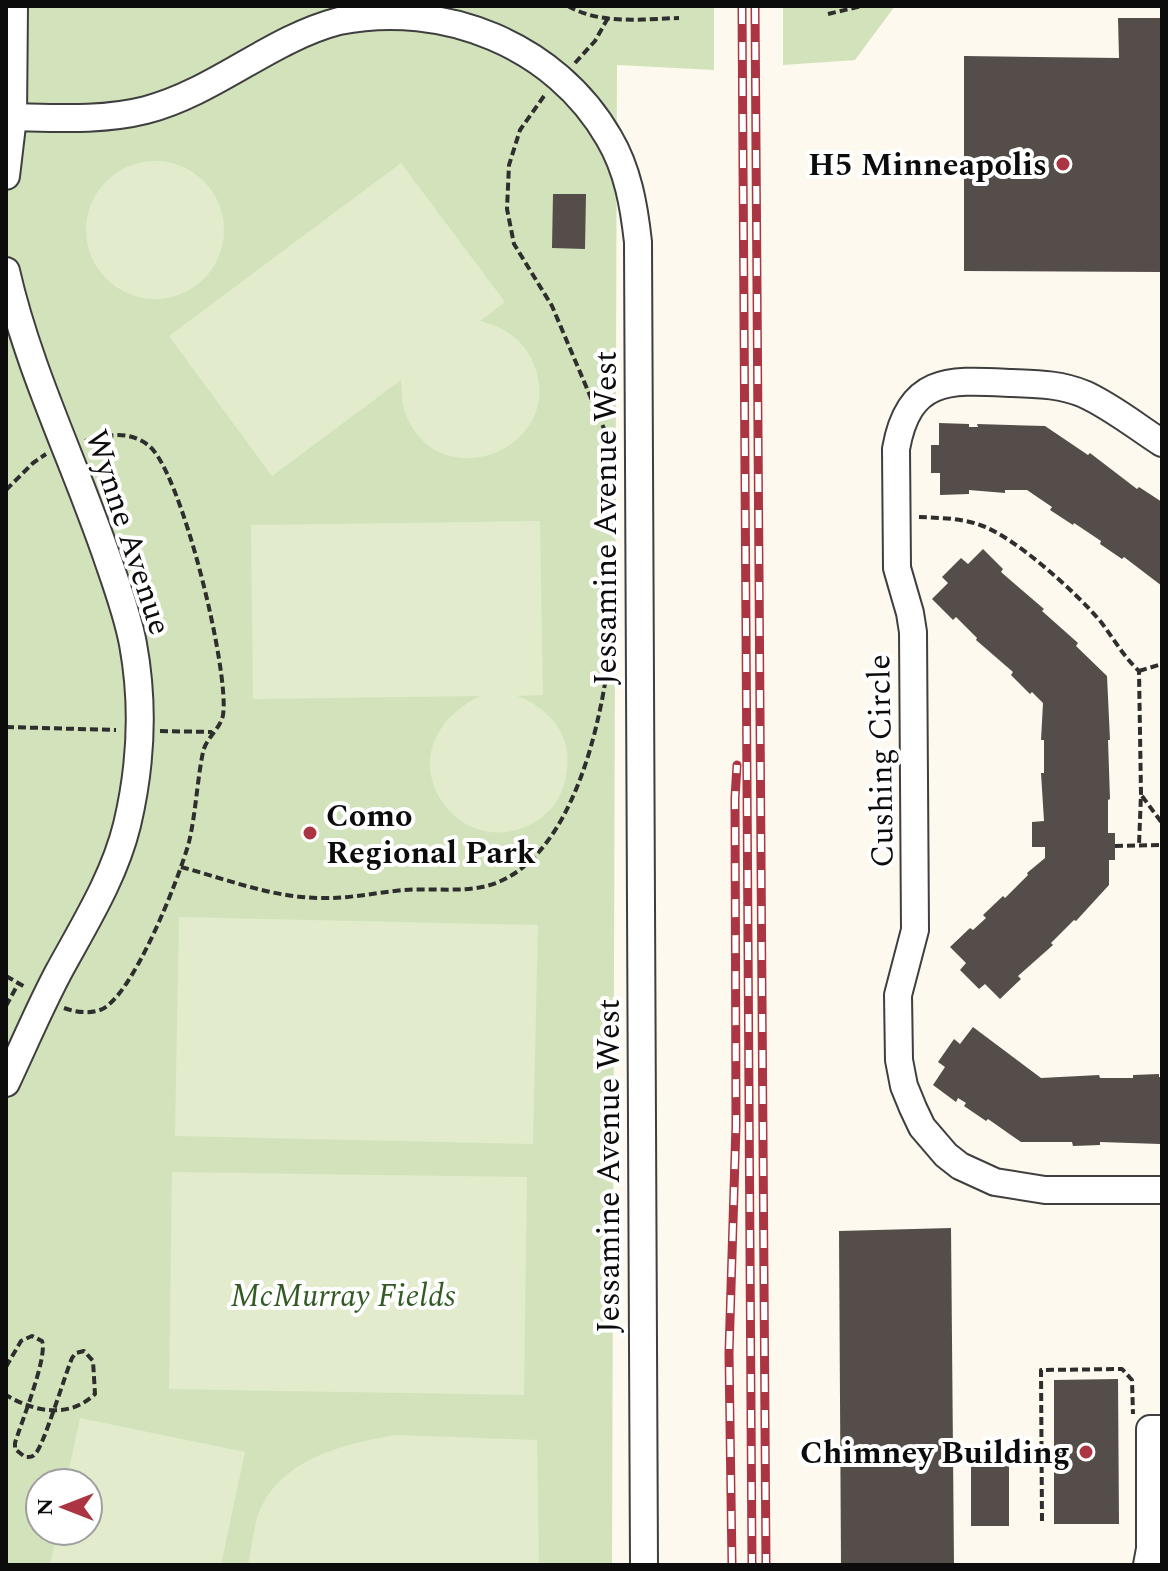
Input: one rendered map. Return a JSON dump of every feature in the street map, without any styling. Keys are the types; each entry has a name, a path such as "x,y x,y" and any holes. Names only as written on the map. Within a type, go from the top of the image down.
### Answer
{"street":[{"path":"6,176 13,117 14,6"},
{"name":"Jessamine Avenue West","path":"13,117 103,117 147,110 188,94 299,34 339,21 373,15 429,16 461,22 529,52 575,92 609,138 627,180 638,242 644,1565"},
{"name":"Wynne Avenue","path":"6,271 13,304 45,397 90,506 121,601 133,643 139,687 140,731 135,782 126,827 110,875 6,1083"},
{"name":"Cushing Circle","path":"1162,443 1087,395 1069,388 1047,384 945,382 931,388 918,400 899,430 896,449 897,568 913,632 915,930 898,995 899,1060 904,1086 922,1127 934,1143 960,1166 995,1182 1045,1190 1162,1190"},
{"path":"1147,1565 1150,1549 1148,1428"}],"path":[{"path":"568,6 584,15 608,18 679,18"},
{"path":"828,14 862,6"},
{"path":"608,18 595,41 561,77 520,130 509,165 507,209 514,244 552,306 605,431 614,502"},
{"path":"6,490 46,454"},
{"path":"896,515 956,519 977,523 1002,534 1100,621 1125,657 1139,671 1139,845"},
{"path":"181,867 279,895 318,898 483,887 513,875 542,852 567,811 600,714 615,623"},
{"path":"1139,671 1162,664"},
{"path":"6,727 213,732"},
{"path":"1141,794 1162,823"},
{"path":"1115,846 1162,845"},
{"path":"6,976 18,984 6,1006"},
{"path":"6,1367 21,1341 32,1336 42,1341 44,1355 26,1407 15,1443 15,1449 25,1457 32,1457 38,1452 52,1410 76,1353 84,1351 93,1361 95,1394 86,1403 52,1410 26,1407 6,1395"},
{"path":"1042,1521 1041,1370 1122,1369 1132,1380 1148,1428"}],"green space":[{"name":"Como Regional Park","path":"6,6 714,6 714,70 617,65 612,1565 6,1565"},
{"path":"783,6 895,6 855,60 783,65"},
{"path":"155,161 181,166 204,181 219,204 224,230 219,256 204,279 181,294 155,299 129,294 106,279 91,256 86,230 91,204 106,181 129,166"},
{"path":"401,163 505,302 480,321 511,334 528,352 539,391 534,417 519,438 497,452 471,458 446,455 423,441 406,415 401,380 272,476 169,336"},
{"path":"540,521 543,695 517,696 550,717 561,733 567,752 566,779 560,796 542,817 512,831 484,831 459,819 440,799 431,774 433,746 448,719 480,696 253,699 251,525"},
{"path":"179,917 538,925 533,1144 175,1136"},
{"name":"McMurray Fields","path":"172,1172 527,1177 524,1395 169,1389"},
{"path":"80,1418 245,1452 221,1565 50,1565 54,1547 104,1547 104,1467 69,1467"},
{"path":"395,1435 537,1440 539,1565 248,1565 259,1511 273,1488 287,1475 338,1448"}],"building":[{"name":"H5 Minneapolis","path":"1118,18 1162,18 1162,272 964,271 964,56 1119,58"},
{"path":"553,194 586,194 585,249 552,248"},
{"path":"939,423 969,424 969,427 978,427 977,424 1045,426 1088,455 1090,453 1137,489 1139,487 1162,502 1162,586 1124,557 1122,559 1100,544 1101,541 1050,510 1052,507 1027,490 1005,490 1005,493 969,490 969,494 940,495 940,473 931,473 931,445 939,445"},
{"path":"983,549 1003,569 1001,572 1044,609 1042,611 1078,643 1076,646 1107,676 1110,740 1108,833 1115,833 1115,860 1109,860 1109,885 1051,943 1053,945 1018,976 1021,979 1000,999 985,984 979,989 960,970 966,963 950,947 986,918 983,915 1045,858 1045,847 1032,847 1032,822 1044,821 1041,773 1044,773 1044,740 1041,740 1043,703 1032,692 1030,694 1011,675 1013,672 976,640 956,617 953,620 932,599 948,583 942,577 961,558 968,564"},
{"path":"973,1027 1041,1078 1099,1075 1100,1078 1133,1078 1133,1075 1159,1074 1162,1077 1162,1141 1160,1144 1100,1142 1100,1145 1073,1146 1072,1142 1021,1142 988,1119 986,1121 964,1106 966,1103 958,1098 956,1102 933,1085 945,1067 938,1062 954,1039 960,1044"},
{"path":"951,1228 954,1565 841,1565 839,1231"},
{"name":"Chimney Building","path":"1118,1379 1119,1524 1054,1524 1054,1380"},
{"path":"1009,1449 1009,1526 971,1526 971,1450"}],"railway":[{"path":"742,6 752,1565"},
{"path":"755,6 766,1565"},
{"path":"732,1565 729,1353 736,1125 737,765"}],"place":[{"name":"H5 Minneapolis","path":"1063,164"},
{"name":"Como Regional Park","path":"310,833"},
{"name":"Chimney Building","path":"1086,1452"}]}
